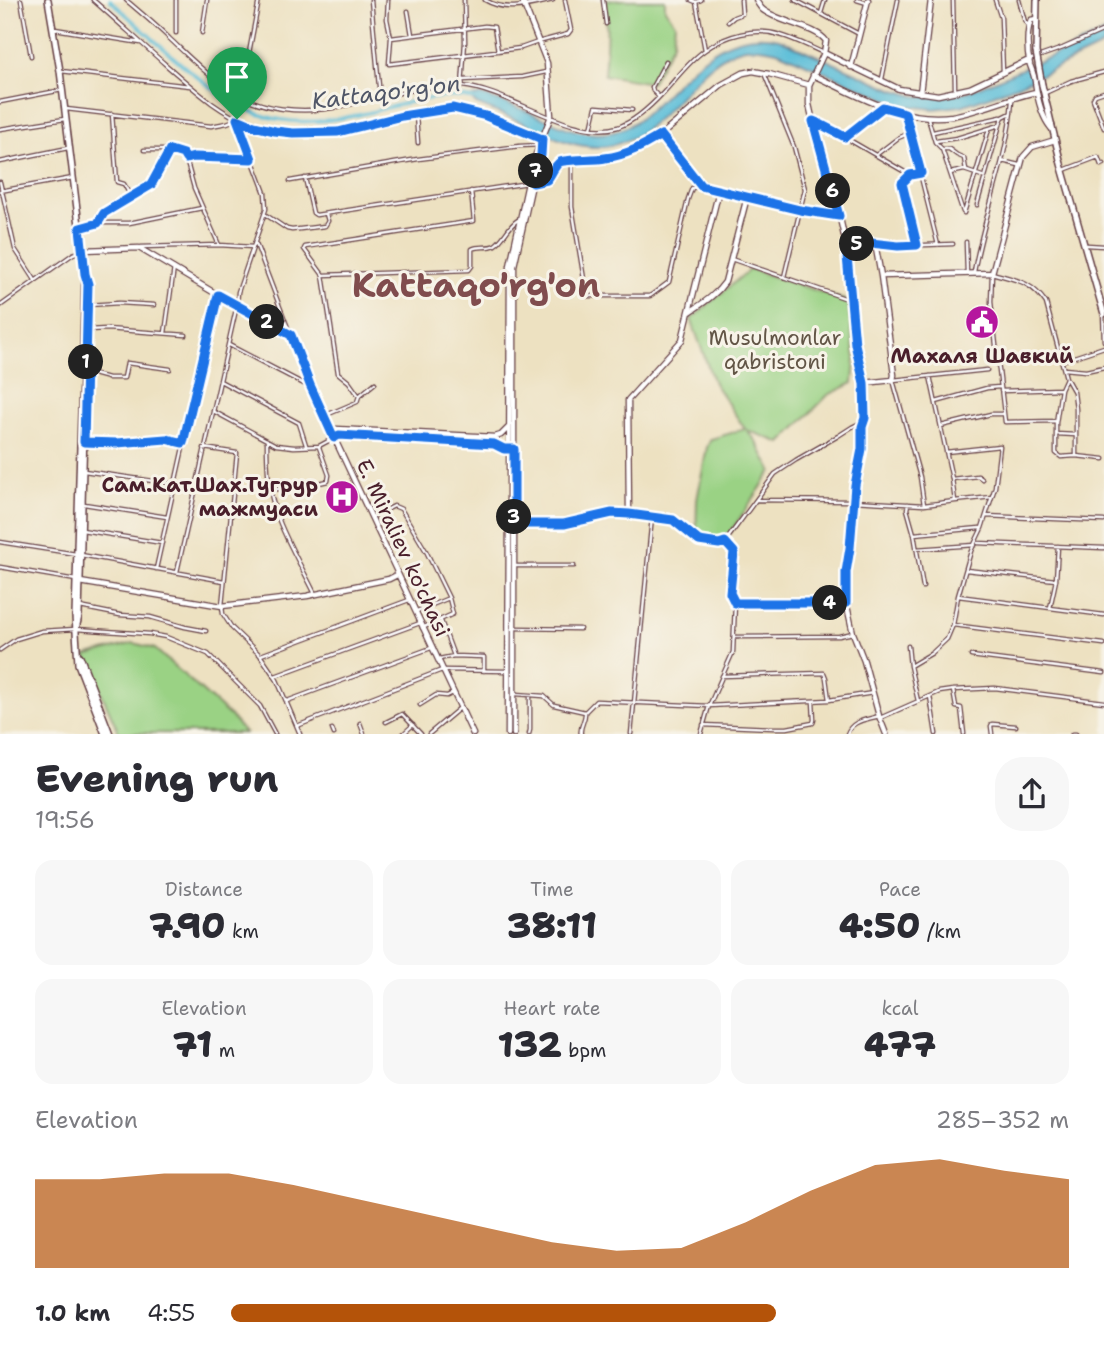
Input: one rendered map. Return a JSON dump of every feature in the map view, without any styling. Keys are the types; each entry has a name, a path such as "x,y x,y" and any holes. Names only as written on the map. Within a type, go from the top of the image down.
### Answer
{"main road":[{"path":"48,0 60,71 85,274 79,554 75,616 78,664 108,733"},
{"path":"1037,0 1036,52 1042,85 1103,312"},
{"path":"79,554 88,330 88,284 85,274"},
{"path":"76,629 78,581"}],"street":[{"path":"21,0 31,56"},
{"path":"93,0 210,103 237,119 265,129 293,133 338,132 453,108 486,116 542,140"},
{"path":"126,0 222,85 274,108 301,111 333,108 424,89 462,86 488,92 583,129 612,128 626,124 659,97 705,50 724,39 751,32 784,36 899,89 938,96 970,88 1104,30"},
{"path":"176,0 176,33"},
{"path":"202,33 207,0"},
{"path":"241,95 257,0"},
{"path":"371,0 380,97"},
{"path":"388,0 387,19 391,38 388,64 521,48 570,32 565,0"},
{"path":"462,86 464,0"},
{"path":"485,0 502,7 553,0"},
{"path":"513,733 510,266 519,220 541,155 542,140 550,117 549,70 522,0"},
{"path":"603,0 606,24"},
{"path":"691,0 701,0"},
{"path":"728,22 742,14 741,0"},
{"path":"756,0 762,9 822,36 827,41 808,85 809,104 846,245 855,344 864,383 864,422 853,501 846,572 846,603 853,633 886,733"},
{"path":"797,0 859,34"},
{"path":"821,13 825,0"},
{"path":"851,67 868,2 857,0"},
{"path":"882,82 898,0"},
{"path":"920,93 932,0"},
{"path":"953,0 955,93"},
{"path":"995,0 1001,18 1003,72"},
{"path":"1019,0 1025,22 1029,26"},
{"path":"696,2 705,50"},
{"path":"408,10 412,35"},
{"path":"1036,19 1031,20 1029,26 1029,61 1045,119 1054,132"},
{"path":"391,38 494,27 498,51"},
{"path":"53,29 141,43"},
{"path":"659,97 653,87 666,61"},
{"path":"463,80 522,77 549,70"},
{"path":"60,71 190,86"},
{"path":"1045,93 1071,80 1104,72"},
{"path":"305,178 313,213 316,215 547,180 563,161 624,155 644,146 721,85 743,73 765,73 808,85"},
{"path":"765,73 794,146 805,189 784,277"},
{"path":"814,73 883,107 928,117 967,113 1012,97 1036,92"},
{"path":"0,102 62,90"},
{"path":"1104,92 1095,95 1093,99 1104,128"},
{"path":"974,274 1002,161 1012,97"},
{"path":"592,129 596,107 632,110"},
{"path":"845,137 883,107"},
{"path":"64,108 211,126 227,124 237,119"},
{"path":"905,113 938,244"},
{"path":"933,132 1011,113"},
{"path":"112,114 117,182 124,184 131,197"},
{"path":"416,114 418,143"},
{"path":"928,117 936,142 942,149 963,213 989,129"},
{"path":"977,205 1003,117"},
{"path":"0,129 65,119"},
{"path":"177,572 238,292 266,209 265,192 237,119"},
{"path":"813,121 910,175"},
{"path":"936,142 1000,125"},
{"path":"876,155 898,138 910,133"},
{"path":"661,135 701,186"},
{"path":"290,181 418,159 520,146 542,140"},
{"path":"1055,140 1032,147 1023,157 992,273 991,302 1005,422 1056,421"},
{"path":"0,162 68,148"},
{"path":"942,149 949,149 964,158 965,170"},
{"path":"144,150 170,150 183,154 194,188 219,245"},
{"path":"98,223 104,213 154,182 170,150"},
{"path":"1063,171 1098,157 1101,165 1104,164"},
{"path":"186,159 252,159"},
{"path":"572,160 572,207 585,285"},
{"path":"1002,161 1020,165"},
{"path":"950,173 965,170 985,177"},
{"path":"917,245 902,183 910,175 921,173"},
{"path":"1,191 73,178"},
{"path":"0,182 15,250 35,280"},
{"path":"511,449 509,426 515,259 530,183"},
{"path":"587,296 650,296 669,282 692,188 701,186 800,210 839,216"},
{"path":"629,514 628,401 680,343 719,190"},
{"path":"359,396 338,373 323,275 305,252 305,247 474,222 471,191"},
{"path":"689,313 711,298 725,282 747,197"},
{"path":"80,228 98,223 129,223 202,208"},
{"path":"265,214 292,230 325,226 328,221 326,214"},
{"path":"323,275 469,270 472,266 472,249 477,246 491,247 519,220"},
{"path":"966,242 967,274"},
{"path":"875,243 893,380 920,477 924,505"},
{"path":"0,306 73,254 83,250 254,244"},
{"path":"254,244 291,335"},
{"path":"846,245 953,244"},
{"path":"1084,244 1104,246"},
{"path":"139,247 291,335"},
{"path":"966,258 976,258"},
{"path":"731,259 850,300"},
{"path":"165,333 174,268"},
{"path":"881,276 992,273 1029,285 1040,294 1045,303 1066,378 1074,392 1076,456"},
{"path":"156,569 218,295"},
{"path":"88,305 154,305"},
{"path":"1103,312 1104,341"},
{"path":"88,330 186,335"},
{"name":"E. Miraliev ko'chasi","path":"291,335 334,438 473,733"},
{"path":"228,345 310,385"},
{"path":"1062,361 1104,347"},
{"path":"86,372 108,378 124,378 127,363 170,369"},
{"path":"1064,369 1086,371 1104,367"},
{"path":"864,383 987,370"},
{"path":"930,376 953,479 955,501"},
{"path":"1066,378 1061,389 1056,421 1056,453 1058,456 1104,459"},
{"path":"219,381 299,423 306,446"},
{"path":"324,416 357,402 359,396 375,383"},
{"path":"936,402 987,388 1061,389"},
{"path":"213,411 276,445 319,446 339,435 494,444 511,449"},
{"path":"941,426 991,414 1004,414"},
{"path":"511,524 564,524 612,513 629,514 673,520 699,541 719,544 725,542 775,474 852,426 864,422"},
{"path":"331,431 336,429 495,437 509,426"},
{"path":"1056,435 1076,435"},
{"path":"84,442 117,443 166,439 183,443"},
{"path":"267,440 270,491 277,517 315,594"},
{"path":"270,491 328,481 329,475 319,446"},
{"path":"910,666 932,653 947,639 953,625 971,551 982,528 995,487 1000,446 946,452"},
{"path":"204,448 237,453 223,614 232,628 260,655 275,676 300,733"},
{"path":"83,471 174,484"},
{"path":"953,479 978,476 982,479"},
{"path":"757,500 924,505 992,496"},
{"path":"82,504 167,517"},
{"path":"908,504 923,587"},
{"path":"275,676 441,621 453,614 449,598 426,551 401,509 394,506 372,517"},
{"path":"986,516 1104,521"},
{"path":"631,733 652,517"},
{"path":"508,733 514,628 511,524"},
{"path":"914,534 982,528"},
{"path":"82,530 162,543"},
{"path":"0,542 224,581"},
{"path":"701,733 709,706 733,652 735,603 730,593 734,552 725,542"},
{"path":"916,549 976,544 1104,548"},
{"path":"1050,608 1056,580 1058,546"},
{"path":"514,566 574,566"},
{"path":"0,567 222,606 315,594 397,575"},
{"path":"966,570 1056,580"},
{"path":"958,596 1104,615"},
{"path":"415,612 449,598"},
{"path":"260,655 409,600"},
{"path":"735,603 846,603"},
{"path":"79,607 120,615 150,617 206,631"},
{"path":"441,621 453,656"},
{"path":"953,625 1104,643"},
{"path":"514,628 580,629"},
{"path":"0,650 16,639 42,631 76,629 166,637 208,654 260,706 275,733"},
{"path":"734,637 839,636 853,633"},
{"path":"908,646 918,701"},
{"path":"286,701 431,648"},
{"path":"437,659 453,656 484,657 484,671"},
{"path":"971,656 1104,673"},
{"path":"297,726 442,670 511,671"},
{"path":"722,676 824,673 829,700"},
{"path":"847,733 849,727 856,722 880,717 939,692 953,690 995,688 1104,702"},
{"path":"953,690 956,707 961,708 964,733"},
{"path":"420,705 436,695 447,696 453,693"},
{"path":"581,733 585,712 596,701 709,706 829,700 873,693"},
{"path":"514,694 544,696 554,705 585,712"},
{"path":"529,733 530,695"},
{"path":"930,696 936,733"},
{"path":"704,725 787,728 813,723 813,701"},
{"path":"429,733 461,707"},
{"path":"386,722 402,714 421,733"},
{"path":"360,723 364,733"},
{"path":"992,733 992,723 1016,726"},
{"path":"403,733 413,725"},
{"path":"332,729 334,733"}],"green space":[{"path":"606,0 665,0 665,9 675,23 673,43 651,83 604,75"},
{"name":"Musulmonlar qabristoni","path":"750,269 848,301 855,359 853,383 828,395 781,443 747,430 772,471 725,540 698,539 697,500 707,447 711,439 745,429 714,383 691,319"},
{"path":"134,643 155,649 231,717 245,733 119,733 85,656"}],"water":[{"path":"1104,32 1104,45 1033,79 961,106 933,109 900,105 777,51 745,48 725,56 707,69 642,133 621,143 597,147 558,139 476,104 471,98 480,95 585,133 608,133 635,122 696,65 726,45 742,39 779,39 892,89 915,96 941,97 970,91"}],"waterway":[{"name":"Kattaqo'rg'on","path":"110,0 200,79 220,94 260,115 304,122 358,115 430,98 474,99"}],"place":[{"name":"Махаля Шавкий","path":"982,322"},
{"name":"Сам.Кат.Шах.Тугрур мажмуаси","path":"342,497"}],"district":[{"name":"Kattaqo'rg'on","path":"476,285"}],"route":[{"path":"883,107 905,113 921,173 910,175 902,183 917,245 846,245 855,344 864,383 865,418 846,572 846,603 735,603 730,593 734,552 725,542 719,544 699,541 673,520 612,513 564,524 514,524 514,449 504,449 494,444 339,435 334,438 291,335 218,295 183,443 166,439 117,443 84,442 88,284 80,228 98,223 104,213 151,185 170,150 183,154 186,159 252,159 237,119 275,131 338,132 402,116 453,108 486,116 542,139 541,155 533,183 547,180 563,161 624,155 661,135 701,186 800,210 839,216 813,121 845,137 883,107"}]}
